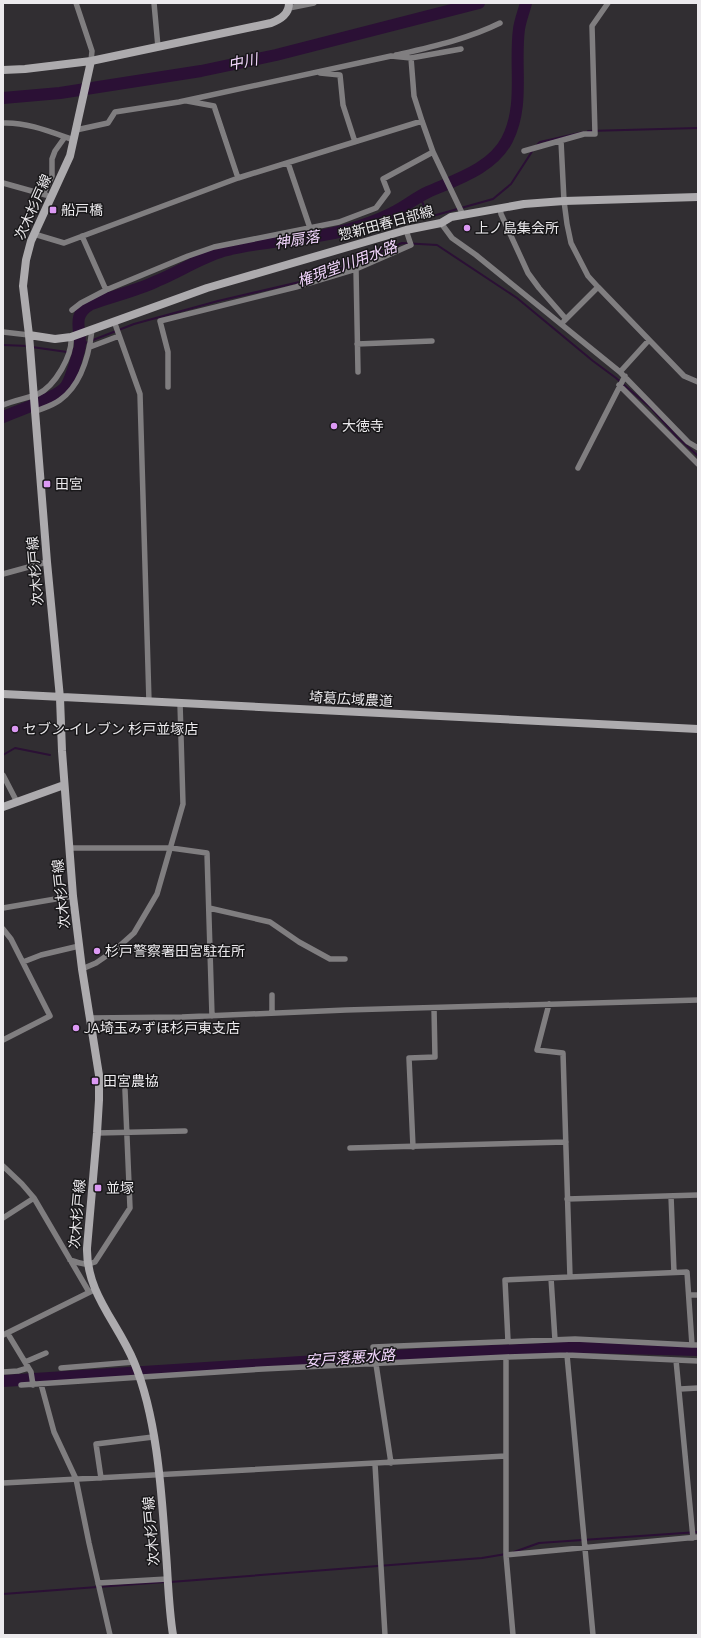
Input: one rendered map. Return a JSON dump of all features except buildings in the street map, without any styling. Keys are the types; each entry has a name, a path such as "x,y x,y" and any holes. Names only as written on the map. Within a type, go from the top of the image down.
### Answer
{"main road":[{"path":"3,70 25,69 91,61 271,23 284,16 289,6"},
{"name":"次木杉戸線","path":"91,61 74,140 65,167 28,249 23,280 60,698 64,785 73,896 82,969 99,1075 97,1133 87,1248 88,1264 92,1291 126,1345 140,1378 147,1404 159,1475 173,1635"},
{"name":"惣新田春日部線","path":"71,337 207,288 406,230 441,222 451,217 524,204 564,201 698,197"},
{"path":"29,335 55,338 71,337"},
{"name":"埼葛広域農道","path":"3,694 698,729"},
{"path":"3,807 64,785"}],"street":[{"path":"76,3 92,51 91,61"},
{"path":"154,3 158,47"},
{"path":"289,6 314,3"},
{"path":"524,151 584,134 595,134 592,26 608,3"},
{"path":"77,128 108,123 115,112 183,100 392,56 440,44 489,29 500,23"},
{"path":"392,56 411,58 461,49"},
{"path":"411,58 414,96 422,121 433,152 463,215"},
{"path":"315,73 340,75 343,105 355,142"},
{"path":"183,100 214,106 238,178"},
{"path":"34,234 64,243 238,178 422,121"},
{"path":"3,123 16,122 29,125 74,140"},
{"path":"42,194 52,176 52,158 65,137"},
{"path":"562,140 564,201 567,224 571,243 588,276 684,376 698,382"},
{"path":"72,310 80,303 106,290 188,256 214,247 339,222 376,208 388,192 383,180 433,152"},
{"path":"288,163 310,228"},
{"path":"3,183 52,196"},
{"path":"500,208 501,214 528,273 566,319"},
{"path":"441,222 452,238 476,255 622,374 688,442 698,448"},
{"path":"168,387 168,352 160,321 296,287 356,269 411,245 406,230"},
{"path":"82,236 106,290"},
{"path":"356,269 358,372"},
{"path":"561,324 598,287"},
{"path":"114,321 140,394 149,702"},
{"path":"34,412 55,403 67,394 84,366 90,347 92,330"},
{"path":"3,332 29,335"},
{"path":"90,347 119,336"},
{"path":"3,405 17,399 39,394 45,389 61,370 72,345 71,337"},
{"path":"578,468 619,385 622,374 649,340"},
{"path":"358,344 432,342"},
{"path":"619,385 698,464"},
{"path":"3,574 47,562"},
{"path":"82,969 96,963 115,950 134,933 157,894 183,804 180,704"},
{"path":"3,775 17,802"},
{"path":"69,848 171,848 206,853 212,1016"},
{"path":"3,908 73,896"},
{"path":"209,908 270,922 299,942 330,959 345,959"},
{"path":"3,929 11,939 50,1016 3,1040"},
{"path":"23,962 41,955 79,946"},
{"path":"272,995 272,1013"},
{"path":"90,1018 212,1016 698,1000"},
{"path":"549,1004 537,1050 563,1053 570,1277"},
{"path":"413,1147 409,1058 435,1057 434,1008"},
{"path":"70,1260 88,1264 95,1262 130,1208 125,1090"},
{"path":"97,1133 185,1131"},
{"path":"350,1148 566,1142"},
{"path":"3,1166 34,1198 70,1260 92,1291 5,1334 30,1370 33,1384"},
{"path":"567,1199 698,1195"},
{"path":"671,1196 674,1272"},
{"path":"3,1218 34,1198"},
{"path":"391,1463 374,1349 508,1341 575,1339 695,1345 687,1272 505,1280 508,1341"},
{"path":"551,1278 555,1340"},
{"path":"689,1295 698,1295"},
{"path":"25,1362 46,1353"},
{"path":"567,1355 593,1635"},
{"path":"21,1385 375,1362 506,1357 567,1355 698,1361"},
{"path":"506,1357 506,1555 513,1635"},
{"path":"506,1555 695,1537 676,1360"},
{"path":"61,1368 134,1362"},
{"path":"3,1372 30,1370"},
{"path":"41,1384 54,1432 76,1479 110,1635"},
{"path":"680,1389 698,1388"},
{"path":"101,1478 96,1444 153,1437"},
{"path":"3,1483 506,1456"},
{"path":"375,1464 385,1635"},
{"path":"98,1583 167,1579"}],"waterway":[{"name":"中川","path":"3,98 60,93 201,71 276,55 479,3"},
{"name":"神扇落","path":"3,417 47,399 55,395 66,386 77,359 80,347 79,317 81,312 91,304 149,285 206,257 223,251 257,244 326,235 369,223 396,211 428,192 461,178 483,166 492,159 507,140 516,113 519,29 526,3"},
{"path":"588,131 698,128"},
{"path":"537,145 540,142 584,132"},
{"path":"420,197 429,217 493,199 511,184 533,150"},
{"name":"権現堂川用水路","path":"93,340 134,324 218,301 308,280 347,266 402,243 437,245 517,298 593,361 616,378 651,408 677,437 698,456"},
{"name":"権現堂川用水路","path":"71,351 88,342"},
{"name":"権現堂川用水路","path":"3,345 28,346"},
{"name":"権現堂川用水路","path":"32,347 67,352"},
{"path":"3,755 15,748 50,755"},
{"name":"安戸落悪水路","path":"3,1381 426,1354 586,1347 698,1350"},
{"path":"514,1552 539,1543 698,1532"},
{"path":"170,1582 482,1558 506,1554"},
{"path":"3,1594 165,1582"}],"place":[{"name":"船戸橋","path":"53,210"},
{"name":"上ノ島集会所","path":"467,228"},
{"name":"大徳寺","path":"334,426"},
{"name":"田宮","path":"47,484"},
{"name":"セブン-イレブン 杉戸並塚店","path":"15,729"},
{"name":"杉戸警察署田宮駐在所","path":"97,951"},
{"name":"JA埼玉みずほ杉戸東支店","path":"76,1028"},
{"name":"田宮農協","path":"95,1081"},
{"name":"並塚","path":"98,1188"}]}
